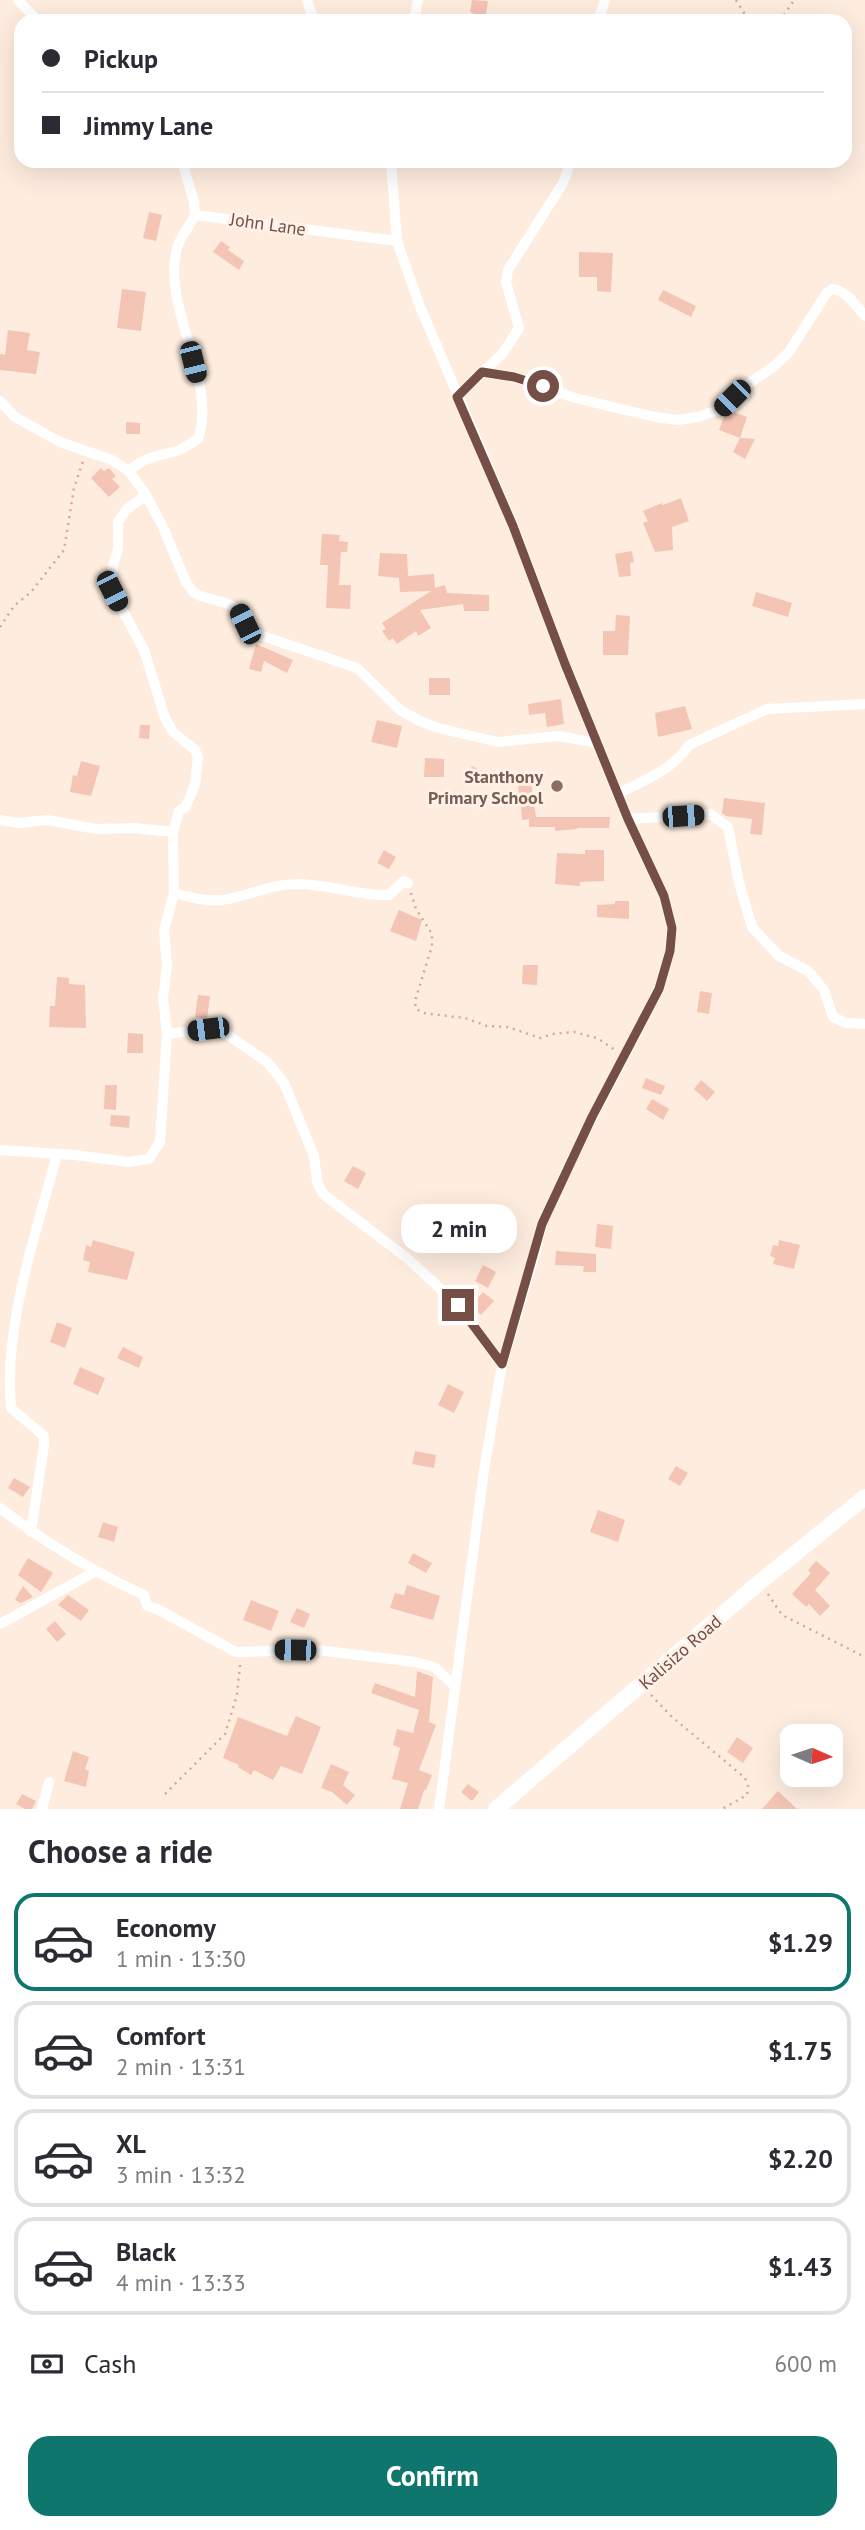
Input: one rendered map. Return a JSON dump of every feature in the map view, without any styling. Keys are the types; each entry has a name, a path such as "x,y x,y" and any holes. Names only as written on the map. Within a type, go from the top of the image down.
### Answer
{"street":[{"path":"18,0 31,14"},
{"path":"129,471 139,461 179,450 198,439 202,427 199,383 177,299 174,263 177,245 195,215 184,168"},
{"path":"392,168 397,241 419,304 513,526 628,819 664,896 672,928 670,951 659,989 623,1056 542,1224 502,1364 484,1470 439,1809"},
{"path":"457,397 503,353 519,328 506,282 508,270 563,183 568,168"},
{"name":"John Lane","path":"195,215 397,241"},
{"path":"482,372 514,377 575,398 678,420 721,409 742,388 773,367 789,352 826,294 832,289 839,289 865,316"},
{"path":"0,401 15,416 60,442 112,460 129,471 163,527 186,582 193,592 238,609 245,624 257,634 357,668 400,710 438,728 498,742 559,736 598,743"},
{"path":"0,1150 128,1162 149,1159 160,1142 167,1034 163,998 167,966 164,930 174,893 173,832 179,811 186,808 193,792 198,758 195,750 173,732 165,718 144,650 112,591 113,565 118,550 118,522 127,509 146,495"},
{"path":"618,794 670,766 682,756 689,745 766,709 865,704"},
{"path":"628,819 710,814 728,827 747,915 760,937 779,956 808,971 824,989 833,1017 846,1023 865,1024"},
{"path":"0,820 18,823 47,820 96,829 135,828 173,832"},
{"path":"174,893 189,898 227,900 274,885 301,884 389,895 404,881 408,883"},
{"path":"167,1034 208,1029 222,1031 267,1062 284,1083 314,1156 317,1181 323,1194 407,1258 458,1305 502,1364"},
{"path":"31,1532 44,1436 12,1408 9,1383 15,1328 27,1263 57,1154"},
{"name":"Kalisizo Road","path":"496,1809 760,1582 865,1497"},
{"path":"0,1508 31,1532 96,1571 144,1595 147,1606 236,1652 317,1650 415,1662 434,1667 456,1686"},
{"path":"0,1624 96,1571"},
{"path":"42,1809 49,1783"}],"path":[{"path":"0,627 14,606 31,592 64,550 74,488 86,451"},
{"path":"408,883 416,909 432,934 432,946 415,1001 416,1009 423,1013 465,1018 487,1026 508,1027 540,1038 574,1032 597,1038 623,1056"},
{"path":"760,1582 782,1615 865,1657"},
{"path":"165,1794 225,1734 237,1695 241,1668 236,1652"},
{"path":"642,1686 671,1716 744,1778 748,1786 747,1795 722,1809"}],"building":[{"path":"472,0 488,1 486,14 470,12"},
{"path":"149,212 162,215 156,241 143,238"},
{"path":"221,241 230,247 228,250 244,261 239,270 213,252"},
{"path":"579,252 613,253 611,292 597,291 597,277 579,277"},
{"path":"122,289 146,292 141,331 117,328"},
{"path":"663,290 696,306 691,317 658,300"},
{"path":"8,330 30,333 27,350 40,352 36,374 0,370 0,354 5,355"},
{"path":"731,411 747,417 740,438 719,430 724,416"},
{"path":"126,422 140,423 140,434 126,434"},
{"path":"740,438 755,439 745,459 733,452"},
{"path":"101,468 104,471 109,468 116,476 112,479 120,487 109,497 91,478"},
{"path":"681,498 689,521 672,527 673,550 655,552 643,523 648,521 643,511"},
{"path":"322,534 340,535 339,541 348,542 347,552 341,552 339,585 351,585 350,609 326,608 328,565 320,565"},
{"path":"632,551 634,562 630,563 631,576 619,577 615,554"},
{"path":"380,553 407,554 408,576 434,574 435,588 445,585 447,593 489,595 489,611 464,611 463,604 420,610 431,628 418,636 416,631 397,644 393,638 389,641 382,631 386,629 382,623 431,591 400,592 399,578 378,576"},
{"path":"756,592 792,603 788,617 752,606"},
{"path":"616,615 630,616 628,655 603,655 603,631 615,631"},
{"path":"256,644 293,660 287,673 264,661 261,672 249,669"},
{"path":"429,678 450,678 450,695 429,695"},
{"path":"561,699 564,724 547,727 545,713 529,715 528,704"},
{"path":"685,706 692,729 658,737 655,713"},
{"path":"377,720 402,726 397,748 371,742"},
{"path":"140,725 150,725 149,739 139,738"},
{"path":"425,758 444,759 444,777 424,777"},
{"path":"81,761 100,766 91,796 70,792 73,775 77,776"},
{"path":"472,766 483,772 476,786 466,780"},
{"path":"530,775 536,817 610,817 609,828 555,831 555,827 529,827 529,819 522,820 521,806 509,806 509,795 519,795 517,777"},
{"path":"724,798 765,803 762,835 750,834 752,819 726,816 722,813"},
{"path":"384,850 396,857 389,869 377,863"},
{"path":"585,850 604,850 604,881 580,882 580,886 555,884 557,853 585,854"},
{"path":"615,901 629,901 629,919 597,917 597,905 615,904"},
{"path":"399,910 422,920 416,941 390,931"},
{"path":"523,965 538,965 537,985 522,984"},
{"path":"57,977 69,978 69,984 85,985 86,1028 49,1027 50,1006 55,1006"},
{"path":"700,991 712,993 709,1014 697,1012"},
{"path":"198,995 210,996 207,1019 195,1017"},
{"path":"128,1033 143,1034 143,1053 127,1053"},
{"path":"646,1078 665,1086 661,1095 642,1088"},
{"path":"701,1080 715,1092 707,1101 694,1089"},
{"path":"105,1085 117,1085 116,1110 104,1109"},
{"path":"652,1099 669,1109 663,1120 646,1109"},
{"path":"111,1115 130,1116 129,1128 110,1126"},
{"path":"353,1166 366,1173 358,1189 344,1181"},
{"path":"483,1217 496,1219 492,1241 479,1239"},
{"path":"597,1224 613,1226 611,1249 595,1247"},
{"path":"93,1240 135,1252 127,1280 88,1272 90,1262 83,1260 86,1245 91,1247"},
{"path":"779,1240 800,1245 794,1269 773,1264 775,1258 770,1256 773,1245 778,1246"},
{"path":"556,1251 596,1254 596,1272 583,1272 584,1266 555,1265"},
{"path":"483,1265 496,1272 488,1288 475,1281"},
{"path":"483,1292 494,1301 481,1315 471,1306"},
{"path":"57,1322 72,1328 65,1348 50,1342"},
{"path":"123,1347 143,1357 139,1368 117,1358"},
{"path":"80,1367 105,1378 98,1395 73,1384"},
{"path":"448,1384 464,1392 454,1413 438,1405"},
{"path":"415,1451 436,1455 434,1468 412,1464"},
{"path":"676,1466 688,1473 680,1486 668,1479"},
{"path":"14,1478 30,1487 23,1497 8,1488"},
{"path":"598,1510 625,1520 618,1542 590,1532"},
{"path":"103,1522 118,1527 114,1542 98,1537"},
{"path":"413,1553 432,1563 426,1573 408,1563"},
{"path":"28,1558 53,1573 41,1592 18,1575"},
{"path":"816,1561 830,1573 815,1590 830,1606 820,1616 809,1604 806,1607 792,1594 811,1573 808,1570"},
{"path":"407,1585 440,1596 433,1620 390,1608 395,1593 404,1595"},
{"path":"23,1586 33,1597 21,1603 15,1600"},
{"path":"68,1595 89,1610 81,1621 58,1605"},
{"path":"251,1600 279,1611 271,1631 243,1620"},
{"path":"297,1608 310,1614 304,1628 290,1622"},
{"path":"55,1621 66,1634 57,1642 46,1629"},
{"path":"417,1671 433,1677 429,1722 436,1725 419,1770 432,1775 418,1809 400,1809 408,1783 392,1779 400,1748 393,1745 397,1729 413,1733 419,1710 371,1693 375,1683 415,1697"},
{"path":"296,1716 321,1727 302,1774 281,1766 273,1780 254,1770 251,1775 238,1767 239,1765 223,1758 238,1717 287,1736"},
{"path":"737,1737 753,1748 743,1763 727,1752"},
{"path":"73,1751 89,1757 85,1769 89,1771 86,1787 64,1781"},
{"path":"331,1764 349,1772 343,1785 355,1795 347,1805 332,1792 321,1788"},
{"path":"468,1784 479,1792 472,1801 461,1792"},
{"path":"778,1791 797,1809 762,1809"},
{"path":"22,1794 36,1801 32,1809 16,1804"}],"place":[{"name":"Stanthony Primary School","path":"557,786"}],"route":[{"path":"458,1305 502,1364 542,1224 592,1117 659,989 670,951 672,928 664,896 628,819 513,526 457,397 482,372 514,377 543,386"}]}
